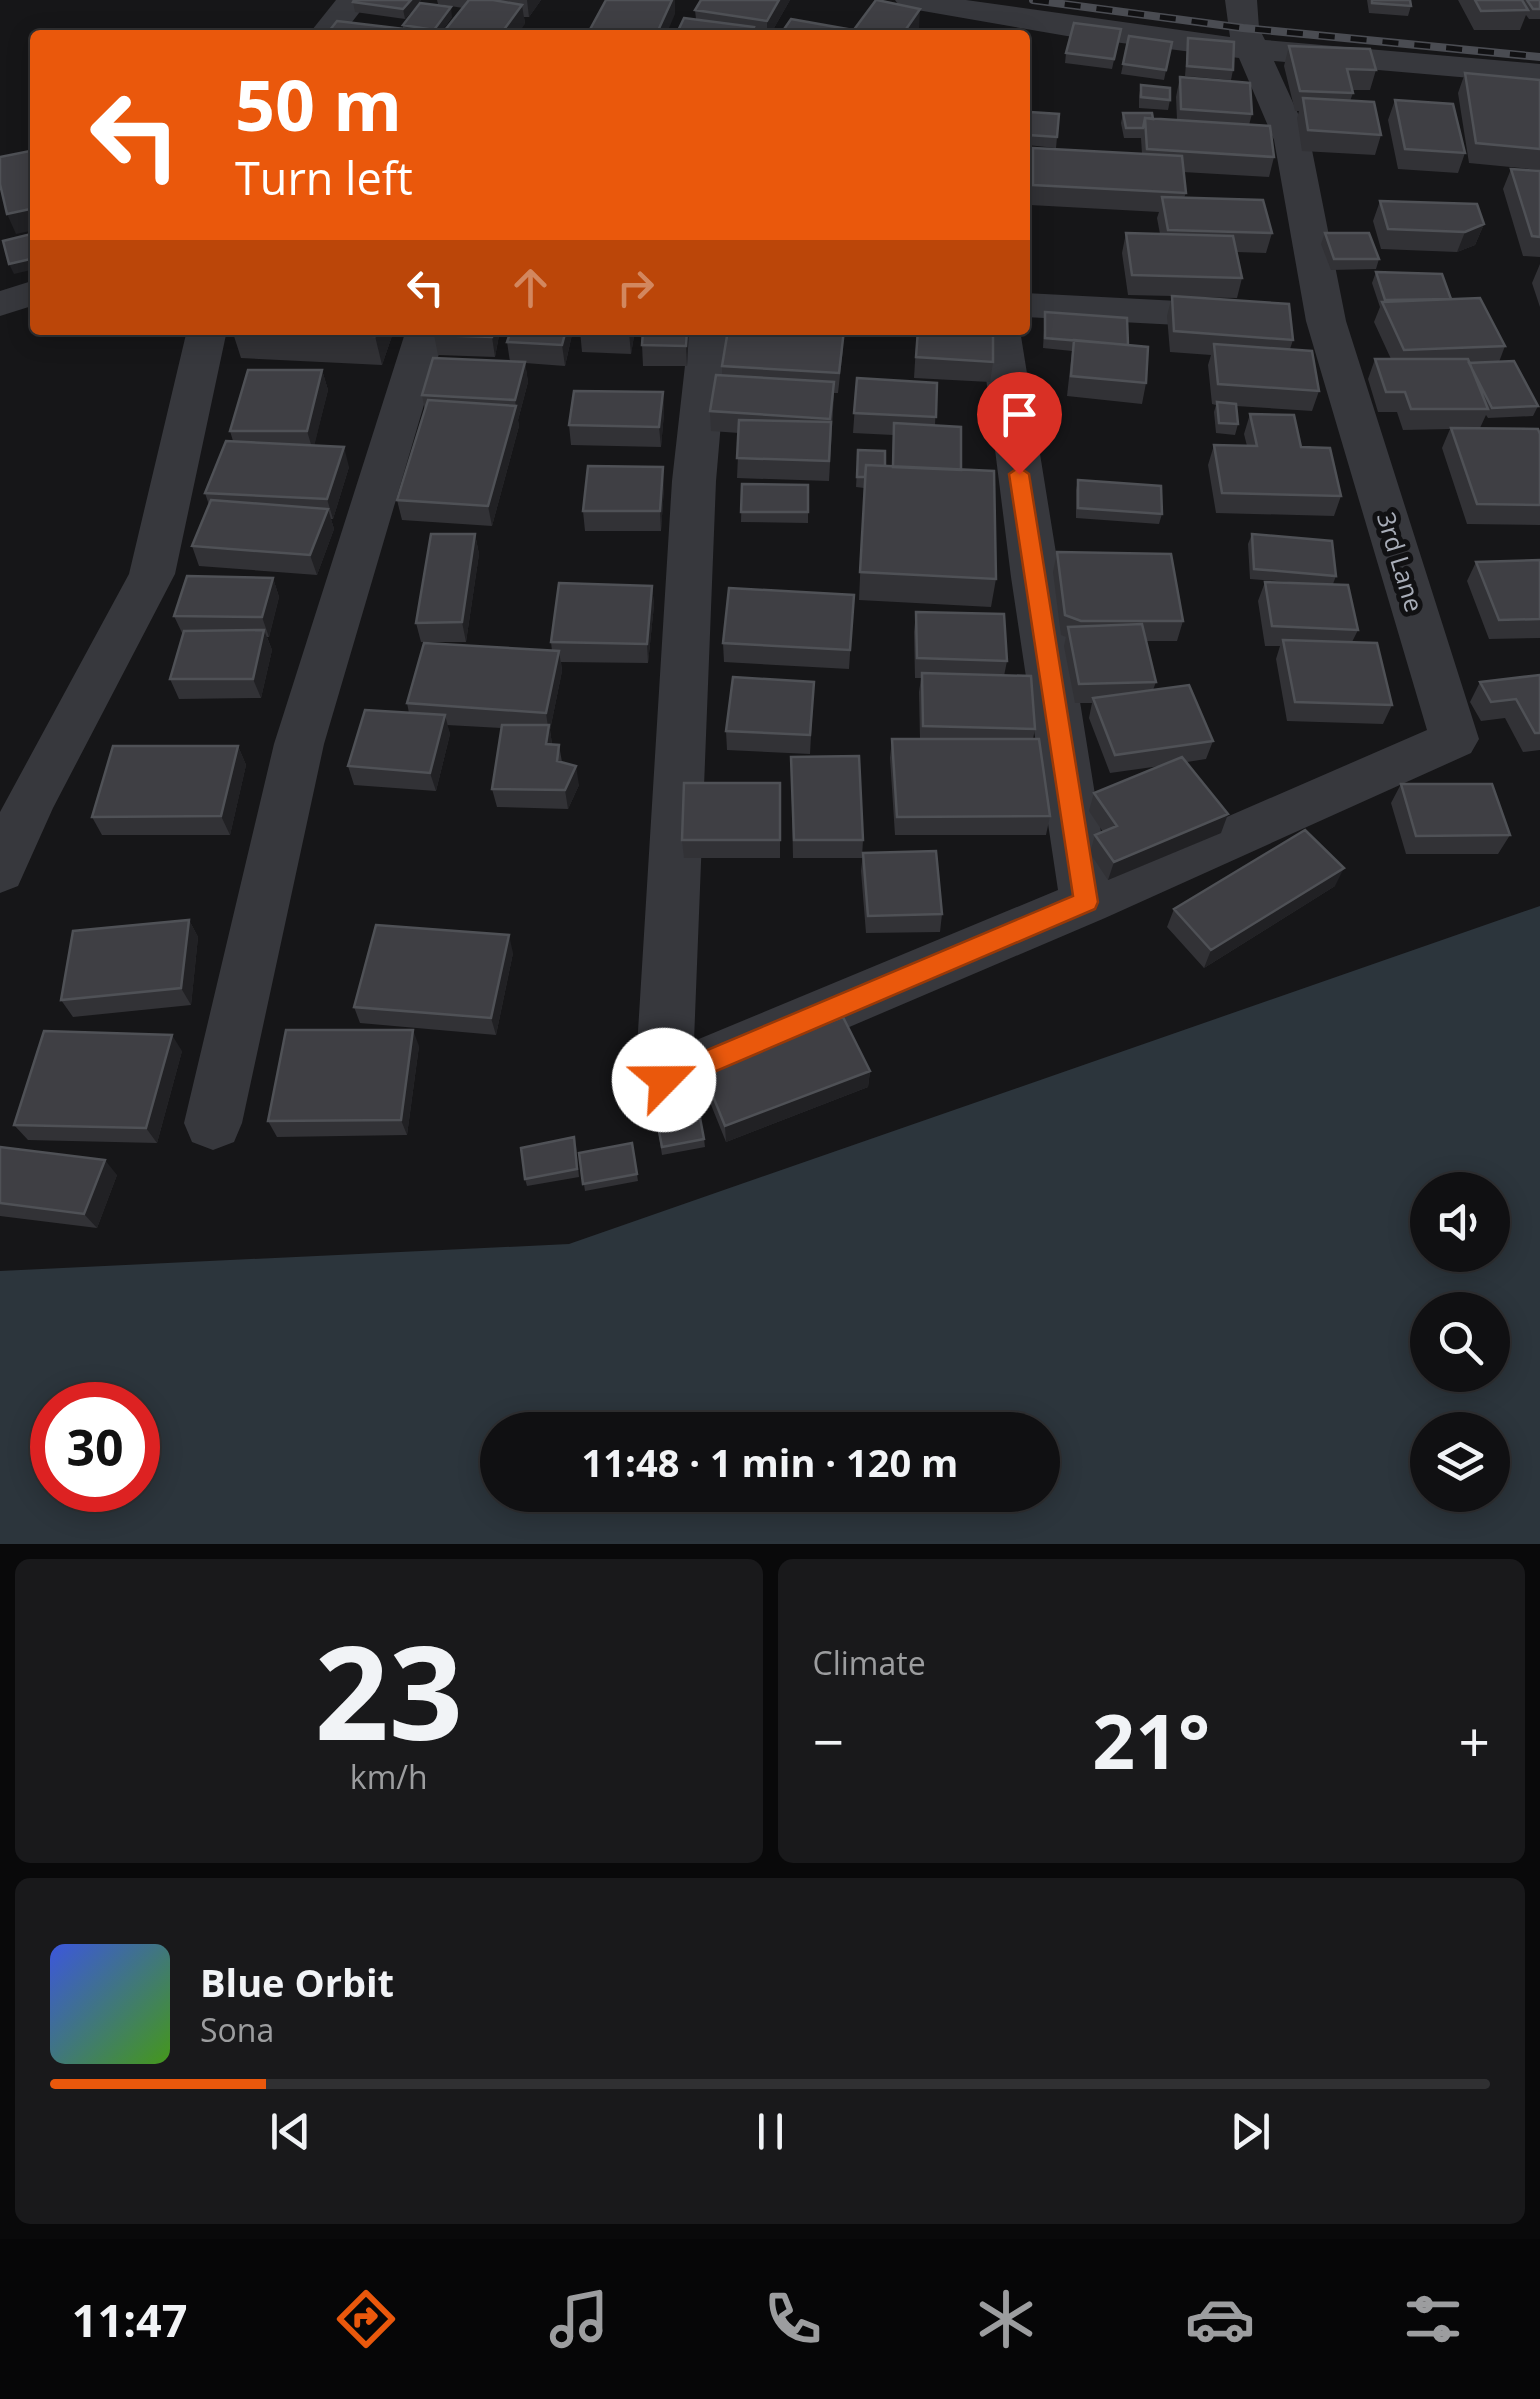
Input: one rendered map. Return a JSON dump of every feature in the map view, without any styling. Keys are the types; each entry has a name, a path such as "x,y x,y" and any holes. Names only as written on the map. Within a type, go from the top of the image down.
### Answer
{"street":[{"path":"329,30 352,0"},
{"path":"911,0 1252,48 1540,74"},
{"name":"3rd Lane","path":"1086,902 1454,739 1295,320 1292,140 1243,28 1241,0"},
{"path":"0,304 30,294"},
{"path":"1030,304 1295,320"},
{"path":"0,871 28,806 152,574 206,335"},
{"path":"212,1123 299,744 424,335"},
{"path":"709,335 694,482 664,1080 1086,902 1034,577 1001,335"}],"shaded area":[{"path":"1540,906 1540,1544 0,1544 0,1271 569,1244"}],"building":[{"path":"354,0 411,0 403,9"},
{"path":"469,0 522,5 504,30 445,30"},
{"path":"606,0 672,0 658,30 590,30"},
{"path":"701,0 779,0 767,21 695,10"},
{"path":"876,0 920,9 905,30 854,30"},
{"path":"1410,0 1411,6 1372,3"},
{"path":"1475,0 1522,0 1528,10 1481,11"},
{"path":"1527,0 1540,0 1540,9 1533,9"},
{"path":"420,3 451,7 434,30 403,25"},
{"path":"684,18 754,27 753,30 678,30"},
{"path":"791,19 847,29 846,30 783,30"},
{"path":"337,21 413,30 330,30"},
{"path":"1074,23 1121,29 1114,59 1066,53"},
{"path":"1129,36 1172,42 1166,70 1123,64"},
{"path":"1188,38 1234,42 1233,70 1187,66"},
{"path":"1289,46 1370,49 1376,70 1347,69 1353,93 1300,91"},
{"path":"1465,73 1540,80 1540,149 1476,143"},
{"path":"1180,77 1250,83 1252,114 1181,109"},
{"path":"1141,85 1170,88 1170,100 1141,97"},
{"path":"1303,98 1374,102 1381,135 1308,130"},
{"path":"1395,100 1453,104 1465,153 1405,149"},
{"path":"1030,112 1059,114 1057,137 1030,135"},
{"path":"1123,113 1152,113 1153,119 1145,118 1143,128 1126,128"},
{"path":"1145,118 1270,126 1274,157 1147,149"},
{"path":"1033,148 1182,156 1186,193 1033,185"},
{"path":"30,151 30,209 7,214 0,184 0,157"},
{"path":"1511,169 1540,171 1540,237 1532,236"},
{"path":"1162,197 1263,200 1272,233 1168,230"},
{"path":"1380,201 1477,204 1484,224 1465,232 1388,229"},
{"path":"1126,233 1233,236 1242,278 1132,275"},
{"path":"1325,233 1369,233 1379,259 1334,259"},
{"path":"30,234 30,259 9,264 3,241"},
{"path":"1376,272 1442,274 1451,299 1385,300"},
{"path":"1172,296 1289,304 1293,340 1174,331"},
{"path":"1480,298 1505,346 1404,350 1382,302"},
{"path":"1045,312 1127,318 1128,345 1045,338"},
{"path":"509,335 565,335 562,345 507,342"},
{"path":"643,335 687,335 686,346 642,345"},
{"path":"727,335 843,335 839,373 722,366"},
{"path":"918,335 993,335 993,362 916,357"},
{"path":"1074,340 1148,347 1146,383 1071,376"},
{"path":"1214,344 1312,351 1319,391 1218,384"},
{"path":"433,358 525,362 515,400 422,395"},
{"path":"1375,359 1468,359 1488,409 1411,409 1405,392 1386,392"},
{"path":"1514,361 1538,406 1492,408 1469,363"},
{"path":"248,370 322,370 307,431 230,431"},
{"path":"716,375 834,382 830,419 710,411"},
{"path":"857,378 937,383 936,417 854,413"},
{"path":"574,391 663,392 659,427 569,425"},
{"path":"428,400 516,406 488,506 397,500"},
{"path":"1217,402 1236,404 1238,424 1219,423"},
{"path":"1250,414 1294,415 1301,447 1330,448 1341,496 1222,493 1214,445 1257,446"},
{"path":"739,420 831,422 829,461 737,458"},
{"path":"894,423 961,427 961,470 893,467"},
{"path":"1451,428 1538,429 1540,505 1477,504"},
{"path":"226,441 344,447 327,499 205,493"},
{"path":"858,450 885,451 885,466 866,465 865,477 857,477"},
{"path":"866,465 994,471 996,579 860,572"},
{"path":"588,466 663,467 660,511 583,511"},
{"path":"1078,480 1161,486 1162,514 1078,508"},
{"path":"742,484 808,485 808,512 741,512"},
{"path":"211,500 328,509 310,555 192,546"},
{"path":"431,534 475,534 462,622 416,623"},
{"path":"1252,534 1332,541 1336,576 1254,569"},
{"path":"1057,552 1171,554 1183,621 1081,621 1065,615"},
{"path":"1540,560 1540,619 1499,620 1476,562"},
{"path":"187,576 273,578 262,617 174,616"},
{"path":"1265,582 1348,585 1358,630 1272,626"},
{"path":"559,583 652,586 647,644 551,642"},
{"path":"729,588 854,595 850,650 723,643"},
{"path":"916,612 1004,614 1007,661 917,658"},
{"path":"1142,624 1156,682 1079,684 1068,627"},
{"path":"264,630 253,679 170,679 184,631"},
{"path":"1283,640 1377,643 1392,705 1295,702"},
{"path":"424,643 559,651 546,713 407,703"},
{"path":"922,673 1031,676 1035,729 923,726"},
{"path":"1540,675 1540,733 1535,733 1516,699 1491,702 1480,682"},
{"path":"733,677 814,682 810,735 726,731"},
{"path":"1189,685 1213,741 1115,755 1093,698"},
{"path":"365,710 445,715 430,773 348,766"},
{"path":"502,725 549,725 546,744 559,745 557,761 576,766 565,790 492,789"},
{"path":"892,739 1039,739 1050,816 897,817"},
{"path":"113,746 238,746 221,816 92,817"},
{"path":"859,756 863,840 794,840 791,757"},
{"path":"1182,757 1228,814 1114,862 1095,835 1117,826 1094,793"},
{"path":"684,783 780,783 780,840 682,840"},
{"path":"1401,784 1492,784 1510,835 1416,836"},
{"path":"1305,830 1344,868 1211,950 1174,909"},
{"path":"936,851 942,914 868,916 863,853"},
{"path":"189,920 181,988 61,1000 73,931"},
{"path":"376,925 509,935 491,1018 354,1007"},
{"path":"843,1017 870,1071 725,1126 702,1069"},
{"path":"286,1030 413,1030 401,1120 268,1121"},
{"path":"44,1031 172,1035 146,1128 14,1125"},
{"path":"694,1086 704,1139 662,1147 652,1094"},
{"path":"574,1137 577,1169 525,1179 521,1148"},
{"path":"632,1143 637,1174 583,1184 579,1153"},
{"path":"0,1147 105,1160 84,1214 0,1203"}],"railway":[{"path":"1033,0 1243,28 1540,57"}],"route":[{"path":"664,1080 1086,902 1019,474"}]}
